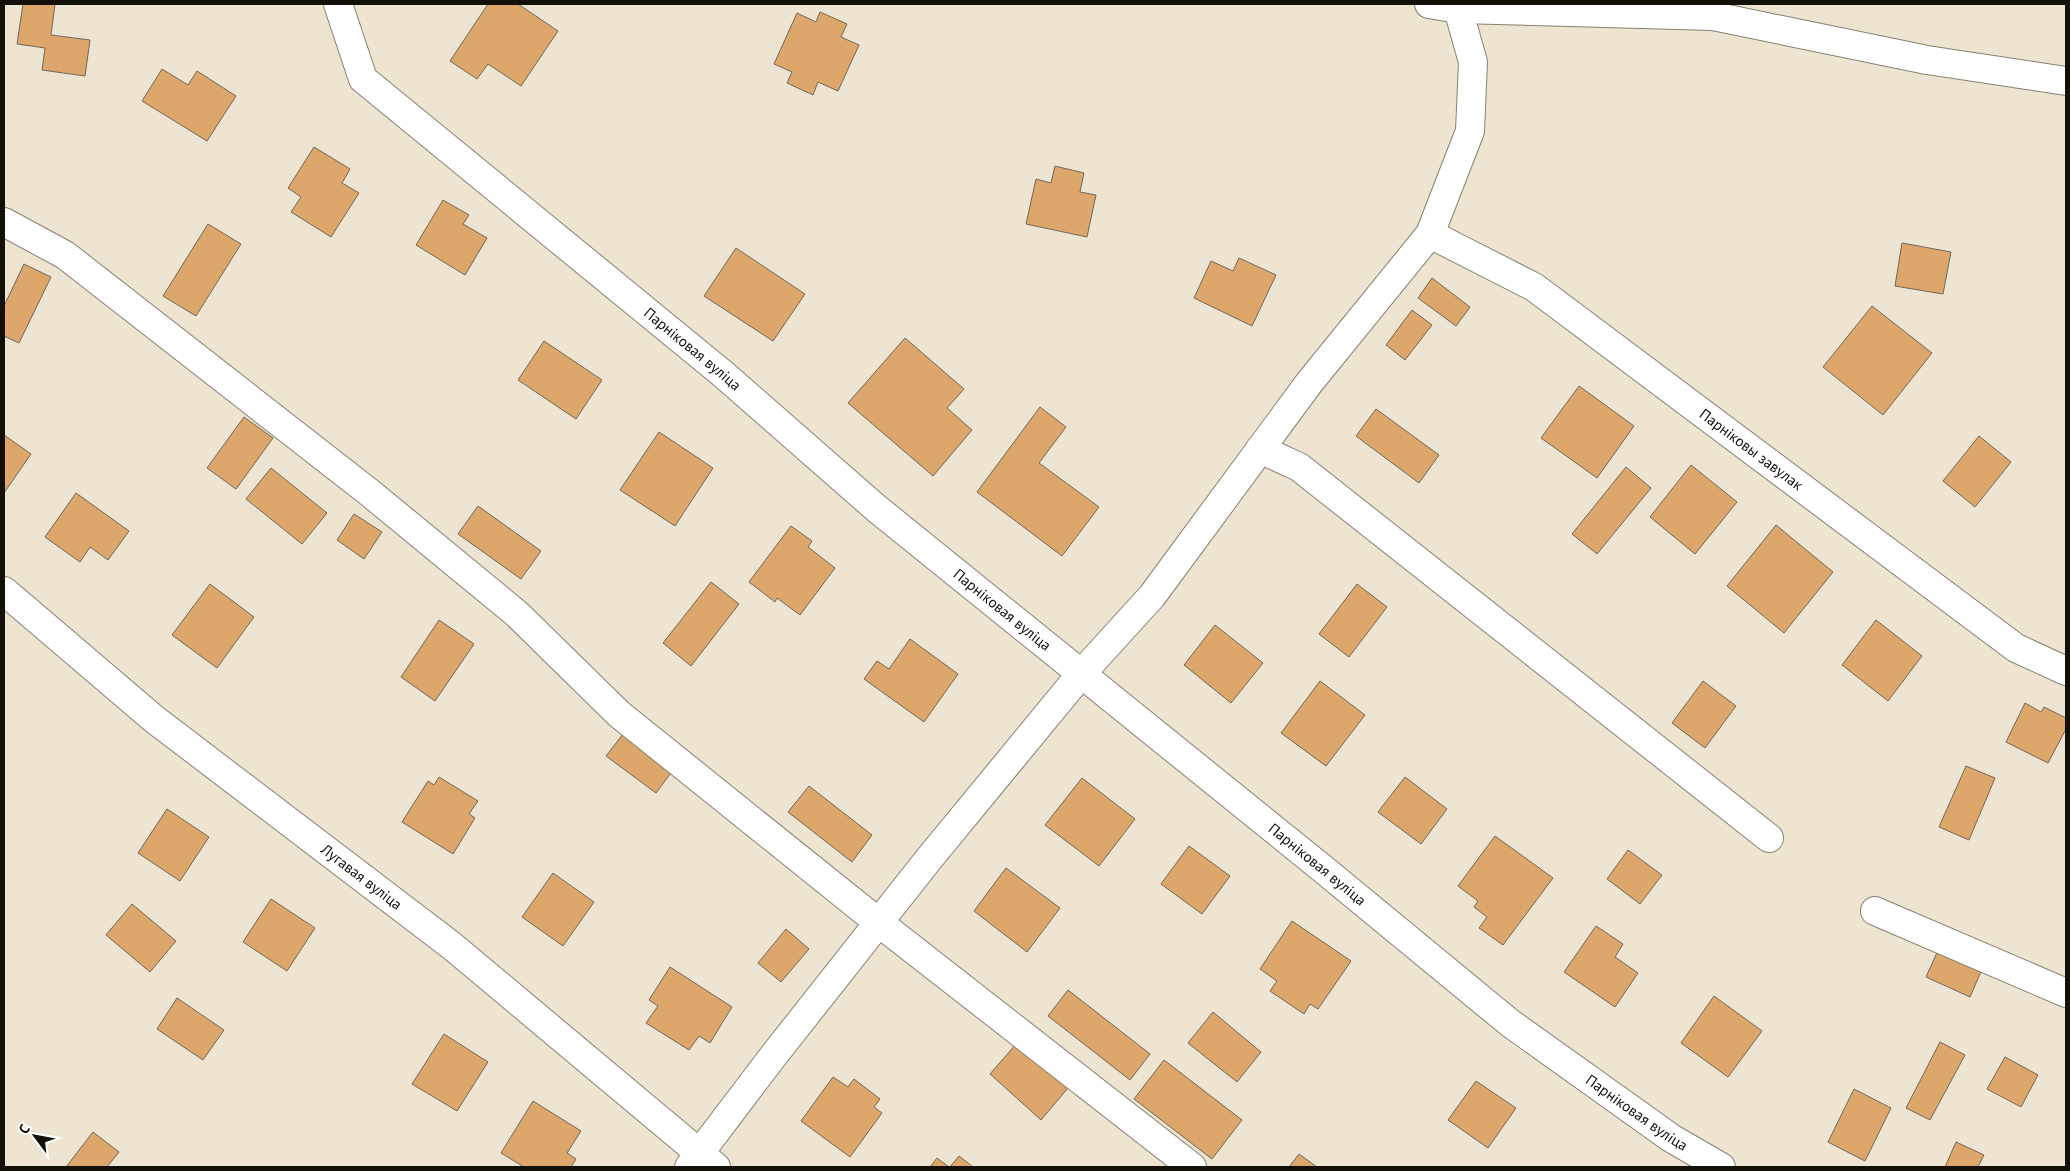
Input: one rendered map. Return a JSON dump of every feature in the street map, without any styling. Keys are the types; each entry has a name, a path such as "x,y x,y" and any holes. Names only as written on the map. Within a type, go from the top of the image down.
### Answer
{"street":[{"name":"Парніковая вуліца","path":"338,4 363,79 723,374 876,508 1510,1023 1706,1164"},
{"path":"1429,4 1458,9 1713,16 1927,60 2066,81"},
{"path":"701,1162 878,922 1081,674 1152,596 1309,383 1430,234 1470,131 1473,62 1458,9"},
{"path":"4,222 65,256 370,493 517,614 619,714 878,922 1192,1167"},
{"name":"Парніковы завулак","path":"1430,234 1534,287 2016,648 2066,671"},
{"path":"1260,448 1299,467 1769,838"},
{"name":"Лугавая вуліца","path":"4,591 154,719 452,946 701,1162"},
{"path":"1875,911 2066,993"}],"building":[{"path":"23,4 55,4 51,35 90,40 85,76 42,70 45,48 17,44"},
{"path":"488,4 518,4 558,31 521,86 488,64 477,79 450,61"},
{"path":"820,12 847,24 841,37 859,45 838,91 818,82 813,95 787,83 792,72 774,64 797,13 816,22"},
{"path":"162,69 188,85 197,71 236,96 207,141 142,101"},
{"path":"314,147 350,169 342,183 359,193 331,237 291,212 301,197 288,188"},
{"path":"1055,166 1084,173 1080,192 1096,195 1087,237 1026,224 1036,179 1051,183"},
{"path":"443,200 469,215 463,224 487,238 465,275 416,245"},
{"path":"208,224 241,244 196,316 163,296"},
{"path":"1902,243 1951,252 1943,294 1895,286"},
{"path":"736,248 805,294 773,341 704,296"},
{"path":"1239,258 1276,275 1252,326 1194,298 1211,261 1233,271"},
{"path":"24,264 51,277 19,343 4,336 4,306"},
{"path":"1432,278 1470,307 1456,326 1418,298"},
{"path":"1872,306 1932,353 1883,415 1823,367"},
{"path":"1412,310 1432,325 1405,360 1386,345"},
{"path":"905,338 964,389 947,408 972,430 933,476 848,403"},
{"path":"544,341 602,380 576,419 518,380"},
{"path":"1579,386 1634,426 1597,478 1541,438"},
{"path":"1040,407 1066,427 1039,463 1099,507 1062,556 977,492"},
{"path":"1376,409 1439,455 1419,483 1356,436"},
{"path":"244,417 273,438 236,489 207,468"},
{"path":"659,432 713,468 675,526 620,490"},
{"path":"4,435 31,454 4,493"},
{"path":"1979,436 2011,462 1975,507 1943,481"},
{"path":"1691,465 1737,502 1695,554 1650,517"},
{"path":"1626,467 1651,488 1597,554 1572,534"},
{"path":"271,468 327,513 302,544 246,499"},
{"path":"76,493 129,531 108,560 90,547 80,562 45,537"},
{"path":"478,506 541,551 521,579 458,534"},
{"path":"354,514 382,532 364,559 337,540"},
{"path":"1776,525 1833,572 1784,633 1727,586"},
{"path":"791,526 812,541 808,547 835,568 800,615 777,598 775,602 749,582"},
{"path":"711,582 739,604 691,666 663,643"},
{"path":"210,584 254,617 217,668 172,635"},
{"path":"1357,584 1387,607 1349,657 1319,634"},
{"path":"439,620 474,644 435,701 401,677"},
{"path":"1876,620 1922,656 1888,701 1842,665"},
{"path":"1215,625 1263,663 1231,703 1184,665"},
{"path":"910,639 958,674 924,722 864,679 877,661 889,669"},
{"path":"1320,681 1365,715 1326,766 1281,733"},
{"path":"1703,681 1736,706 1705,748 1672,723"},
{"path":"2025,703 2041,712 2044,707 2066,718 2066,729 2048,763 2006,742"},
{"path":"627,729 676,766 656,793 606,756"},
{"path":"1966,766 1995,778 1969,840 1939,827"},
{"path":"439,777 478,801 469,814 475,818 453,854 402,822 428,781 434,785"},
{"path":"1405,777 1447,809 1421,844 1378,812"},
{"path":"1082,778 1135,819 1099,866 1045,825"},
{"path":"809,786 872,835 852,862 788,812"},
{"path":"167,809 209,837 180,881 138,853"},
{"path":"1495,836 1553,878 1503,945 1479,928 1487,917 1474,907 1478,901 1458,886"},
{"path":"1189,846 1230,876 1202,914 1161,884"},
{"path":"1628,850 1662,875 1640,904 1607,879"},
{"path":"1006,868 1060,908 1027,952 974,911"},
{"path":"553,873 594,902 563,946 522,917"},
{"path":"271,899 315,928 287,971 243,942"},
{"path":"132,904 176,941 150,972 106,935"},
{"path":"1292,921 1351,961 1318,1009 1310,1004 1304,1014 1270,991 1277,981 1260,969"},
{"path":"1596,926 1623,944 1615,957 1638,973 1615,1007 1564,972"},
{"path":"786,929 809,949 781,982 758,963"},
{"path":"1939,948 1983,967 1970,997 1926,977"},
{"path":"670,967 732,1007 710,1043 699,1036 689,1050 646,1023 658,1006 649,1000"},
{"path":"1068,990 1150,1054 1130,1080 1048,1016"},
{"path":"1714,996 1762,1031 1728,1077 1681,1043"},
{"path":"177,998 224,1030 203,1060 157,1029"},
{"path":"1213,1012 1261,1052 1237,1082 1188,1043"},
{"path":"444,1034 488,1062 457,1111 412,1084"},
{"path":"1940,1042 1965,1055 1930,1120 1906,1108"},
{"path":"1017,1043 1068,1088 1041,1120 990,1074"},
{"path":"2005,1057 2038,1075 2021,1107 1987,1089"},
{"path":"1164,1060 1242,1120 1212,1159 1134,1099"},
{"path":"833,1077 848,1087 854,1079 880,1099 874,1107 882,1113 850,1157 801,1121"},
{"path":"1476,1081 1516,1108 1488,1148 1448,1120"},
{"path":"1854,1089 1891,1108 1865,1161 1828,1142"},
{"path":"533,1101 581,1131 567,1153 576,1159 571,1167 524,1167 501,1153"},
{"path":"93,1132 119,1152 107,1167 66,1167"},
{"path":"1956,1142 1984,1155 1978,1167 1945,1167"},
{"path":"1299,1154 1317,1167 1289,1167"},
{"path":"959,1156 973,1167 950,1167"},
{"path":"937,1158 949,1167 930,1167"}]}
